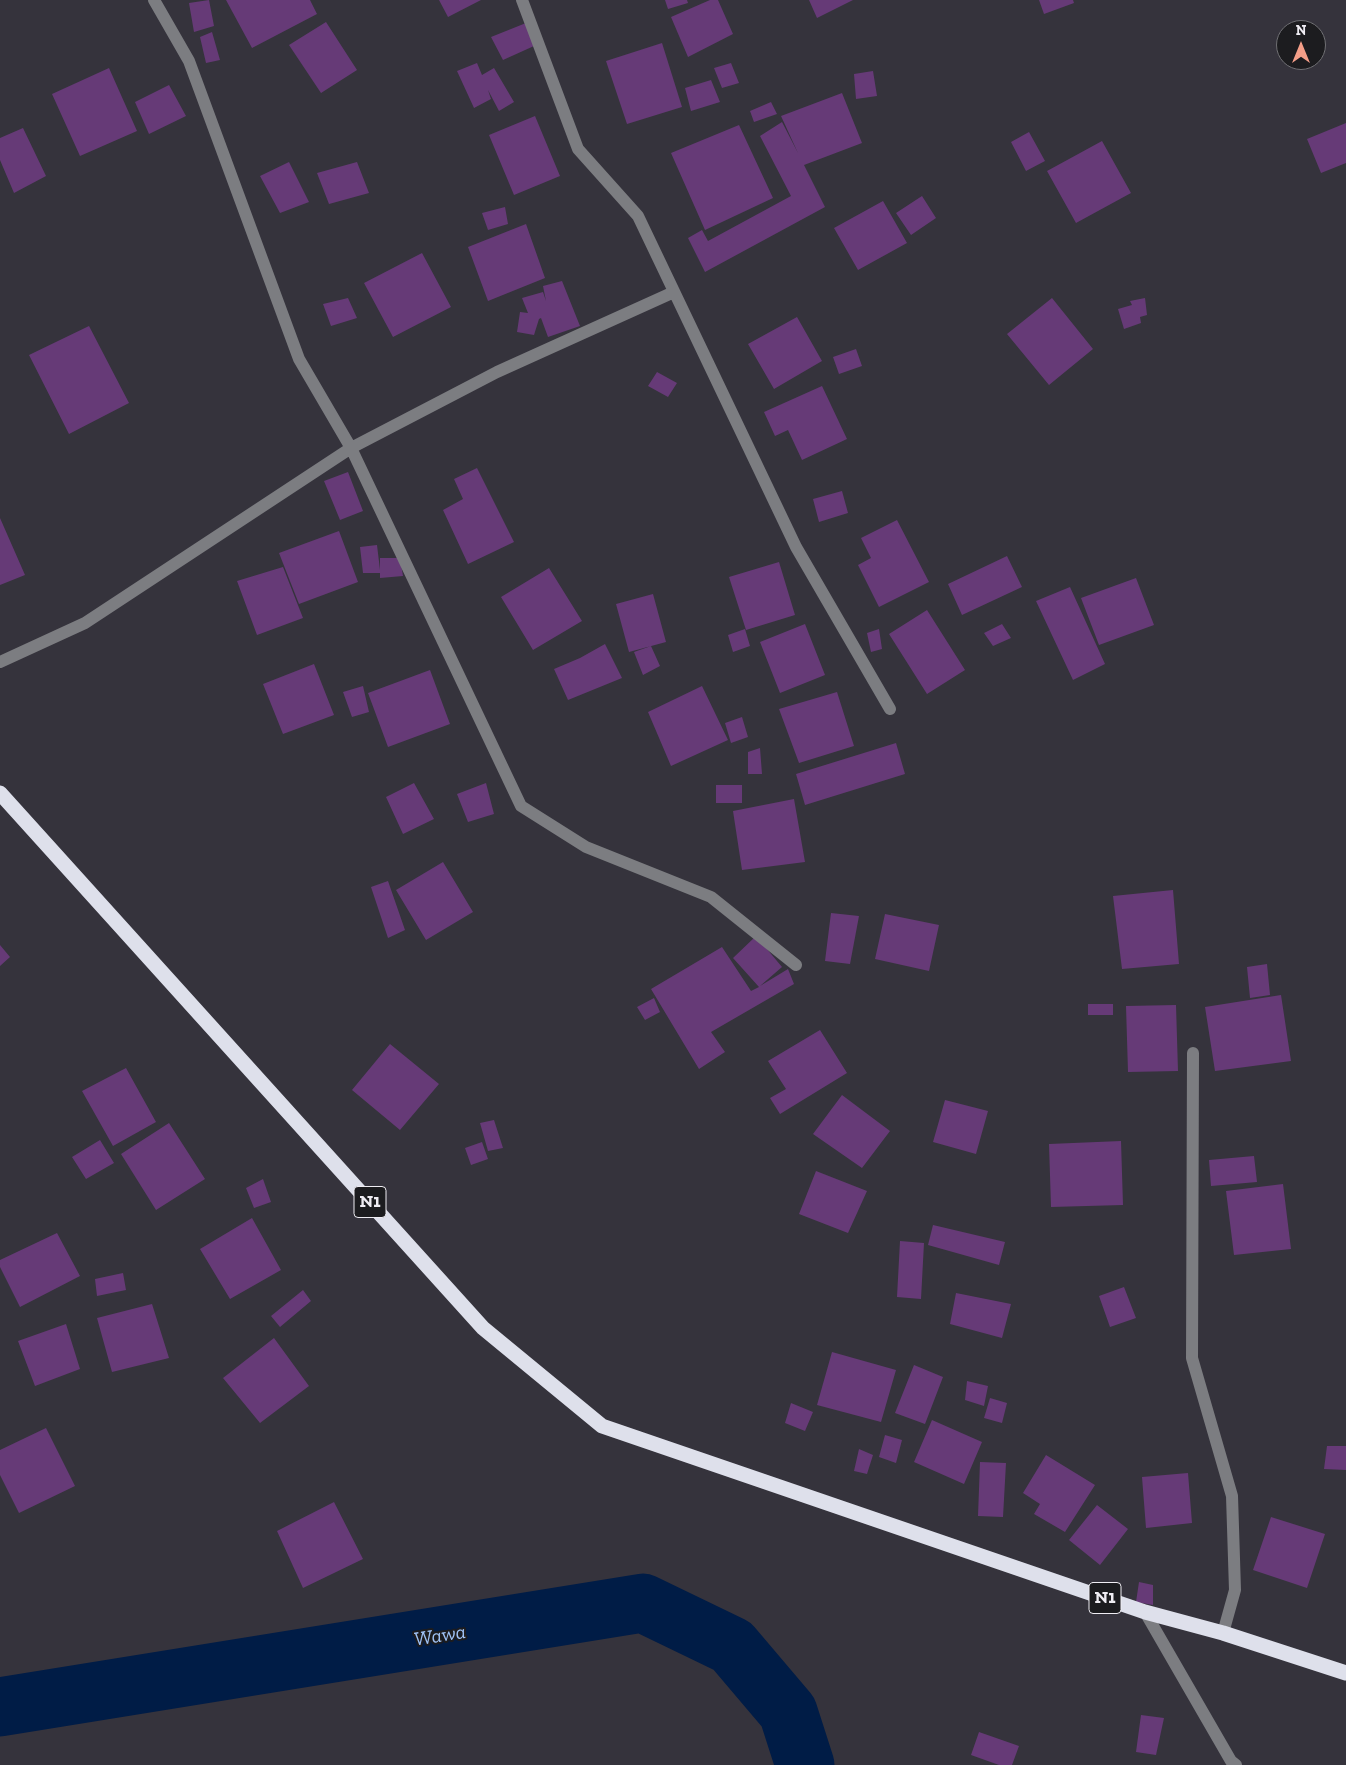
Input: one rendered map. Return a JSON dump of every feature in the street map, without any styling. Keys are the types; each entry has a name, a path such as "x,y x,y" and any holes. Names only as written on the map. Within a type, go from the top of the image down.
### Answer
{"highway":[{"name":"N1","path":"0,793 484,1328 602,1426 1145,1612 1223,1633 1346,1673"}],"street":[{"path":"154,0 189,60 300,359 351,448 521,806 586,847 711,896 796,965"},
{"path":"522,0 578,148 638,216 796,547 890,709"},
{"path":"0,662 85,623 351,448 497,372 674,292"},
{"path":"1193,1053 1192,1358 1232,1496 1235,1590 1223,1633"},
{"path":"1145,1612 1231,1761 1236,1765"}],"building":[{"path":"209,0 214,26 194,32 189,3"},
{"path":"226,0 310,0 317,14 252,48"},
{"path":"439,0 481,0 448,17"},
{"path":"665,0 687,0 688,3 668,9"},
{"path":"710,0 718,0 733,34 688,57 671,17"},
{"path":"809,0 853,0 817,18"},
{"path":"1039,0 1073,0 1074,3 1044,14"},
{"path":"326,22 357,70 321,93 289,45"},
{"path":"526,23 534,46 503,60 491,37"},
{"path":"212,32 220,60 206,63 200,37"},
{"path":"662,43 682,107 627,124 606,61"},
{"path":"477,63 482,75 494,68 514,102 499,111 488,90 491,99 474,108 457,71"},
{"path":"731,63 739,83 722,88 714,68"},
{"path":"109,68 137,131 80,156 52,94"},
{"path":"873,71 877,96 856,99 854,74"},
{"path":"711,80 720,102 691,111 685,88"},
{"path":"169,85 186,116 149,134 135,102"},
{"path":"842,93 862,143 804,165 825,207 705,272 688,238 702,230 708,241 791,196 760,136 782,122 798,153 781,116"},
{"path":"771,102 777,114 754,122 750,111"},
{"path":"535,116 560,176 514,195 489,135"},
{"path":"1346,123 1346,163 1321,173 1307,139"},
{"path":"739,125 773,198 705,230 671,153"},
{"path":"23,128 46,176 14,193 0,160 0,138"},
{"path":"1029,132 1045,161 1026,171 1011,142"},
{"path":"1102,141 1131,193 1076,223 1047,171"},
{"path":"289,162 309,202 280,213 260,176"},
{"path":"357,162 369,193 329,204 317,173"},
{"path":"922,196 936,218 911,235 896,213"},
{"path":"883,201 907,243 858,270 834,228"},
{"path":"505,207 508,224 488,230 482,213"},
{"path":"526,224 545,278 488,301 468,247"},
{"path":"422,253 451,307 393,337 364,283"},
{"path":"562,281 580,326 548,337 541,318 534,335 517,332 520,312 528,313 522,298 543,292 546,301 543,286"},
{"path":"348,298 357,318 331,326 323,304"},
{"path":"1052,298 1093,349 1049,385 1007,334"},
{"path":"1145,298 1147,315 1140,317 1141,323 1124,329 1118,309 1132,305 1130,301"},
{"path":"797,317 822,361 774,389 748,344"},
{"path":"89,326 129,403 69,434 29,355"},
{"path":"856,349 862,366 839,374 833,357"},
{"path":"657,372 677,383 668,397 648,386"},
{"path":"822,386 847,439 802,460 788,430 775,436 764,412"},
{"path":"477,468 514,542 468,564 443,510 463,499 454,479"},
{"path":"348,472 363,511 340,520 324,481"},
{"path":"842,491 848,513 819,522 813,499"},
{"path":"0,518 25,575 0,585"},
{"path":"897,520 929,582 879,607 858,565 871,558 861,538"},
{"path":"339,531 358,582 299,604 279,553"},
{"path":"377,545 380,570 380,558 400,558 403,576 380,578 380,573 363,573 360,547"},
{"path":"1007,556 1022,587 962,615 948,584"},
{"path":"779,562 795,615 746,630 729,577"},
{"path":"283,567 303,618 257,635 237,581"},
{"path":"549,568 582,621 533,650 501,597"},
{"path":"1136,578 1154,625 1099,645 1081,598"},
{"path":"1070,587 1105,664 1073,680 1036,601"},
{"path":"653,594 666,642 629,652 616,604"},
{"path":"927,610 965,670 927,694 889,634"},
{"path":"805,624 825,675 780,693 760,642"},
{"path":"1002,624 1011,638 993,646 984,633"},
{"path":"745,629 750,646 733,652 728,635"},
{"path":"879,629 882,649 871,652 867,633"},
{"path":"605,644 622,678 568,700 554,669 580,658"},
{"path":"651,646 660,666 643,675 634,652"},
{"path":"314,664 334,715 283,734 263,684"},
{"path":"430,670 450,724 388,747 368,693"},
{"path":"363,686 369,712 352,717 343,692"},
{"path":"702,686 728,740 671,766 648,712"},
{"path":"837,692 854,746 799,763 779,709"},
{"path":"742,717 748,737 731,743 725,723"},
{"path":"896,743 905,774 805,805 796,774"},
{"path":"760,748 762,774 748,774 748,752"},
{"path":"414,783 434,819 403,834 386,797"},
{"path":"486,783 494,814 468,822 457,794"},
{"path":"716,785 742,785 742,803 716,803"},
{"path":"794,799 805,862 742,870 733,811"},
{"path":"443,862 473,912 426,940 396,890"},
{"path":"388,881 405,930 388,938 371,887"},
{"path":"1173,890 1179,964 1122,969 1113,896"},
{"path":"831,913 859,916 850,964 825,961"},
{"path":"885,914 939,925 929,971 875,959"},
{"path":"756,936 782,967 760,986 788,969 794,984 711,1032 725,1052 699,1069 651,989 722,947 751,991 759,987 733,958"},
{"path":"0,945 10,957 0,966"},
{"path":"1267,964 1270,995 1250,998 1247,967"},
{"path":"1281,995 1291,1061 1215,1071 1205,1007"},
{"path":"654,998 660,1012 645,1020 637,1007"},
{"path":"1088,1004 1113,1004 1113,1015 1088,1015"},
{"path":"1176,1005 1178,1071 1128,1072 1126,1006"},
{"path":"820,1030 847,1073 780,1114 770,1098 786,1089 768,1061"},
{"path":"390,1044 439,1084 400,1130 352,1090"},
{"path":"126,1068 156,1122 113,1146 82,1091"},
{"path":"842,1095 890,1131 862,1168 813,1134"},
{"path":"945,1100 988,1111 976,1154 933,1142"},
{"path":"494,1120 503,1148 488,1151 480,1123"},
{"path":"169,1123 205,1179 156,1210 121,1154"},
{"path":"100,1140 114,1163 86,1179 72,1157"},
{"path":"1121,1141 1123,1205 1051,1207 1049,1144"},
{"path":"482,1142 488,1159 471,1165 465,1148"},
{"path":"1254,1156 1257,1182 1211,1186 1209,1160"},
{"path":"816,1171 867,1191 848,1233 799,1214"},
{"path":"263,1179 271,1202 254,1208 246,1188"},
{"path":"1283,1184 1291,1249 1234,1255 1226,1191"},
{"path":"252,1218 281,1270 230,1299 200,1249"},
{"path":"933,1225 1005,1242 999,1265 928,1245"},
{"path":"57,1233 80,1276 20,1307 0,1267 0,1260"},
{"path":"900,1241 924,1243 921,1299 897,1297"},
{"path":"123,1273 126,1290 97,1296 95,1279"},
{"path":"1124,1287 1136,1318 1110,1327 1099,1296"},
{"path":"303,1290 311,1301 280,1327 271,1316"},
{"path":"956,1293 1011,1304 1002,1338 950,1324"},
{"path":"152,1304 169,1358 112,1372 97,1318"},
{"path":"66,1324 80,1369 35,1386 18,1341"},
{"path":"274,1338 309,1386 260,1423 223,1378"},
{"path":"832,1352 896,1370 881,1422 817,1405"},
{"path":"914,1365 943,1377 925,1424 895,1413"},
{"path":"967,1381 988,1386 984,1406 965,1400"},
{"path":"990,1398 1007,1403 1002,1423 984,1418"},
{"path":"791,1403 813,1412 805,1431 785,1423"},
{"path":"932,1420 982,1442 964,1484 914,1462"},
{"path":"46,1428 75,1486 19,1513 0,1475 0,1450"},
{"path":"885,1435 902,1440 896,1463 879,1457"},
{"path":"1327,1446 1346,1446 1346,1470 1324,1469"},
{"path":"859,1449 873,1455 867,1474 854,1471"},
{"path":"1046,1455 1095,1485 1065,1532 1034,1514 1040,1504 1023,1493"},
{"path":"980,1462 1006,1463 1003,1517 978,1516"},
{"path":"1188,1473 1192,1523 1146,1528 1142,1477"},
{"path":"334,1502 363,1559 303,1588 277,1531"},
{"path":"1097,1505 1128,1529 1100,1565 1069,1540"},
{"path":"1271,1517 1325,1534 1307,1588 1253,1570"},
{"path":"1139,1582 1153,1585 1153,1605 1136,1602"},
{"path":"1141,1715 1164,1718 1156,1755 1136,1752"},
{"path":"979,1732 1019,1746 1012,1765 999,1765 971,1755"}],"waterway":[{"name":"Wawa","path":"0,1707 643,1603 732,1646 788,1712 805,1765"}]}
